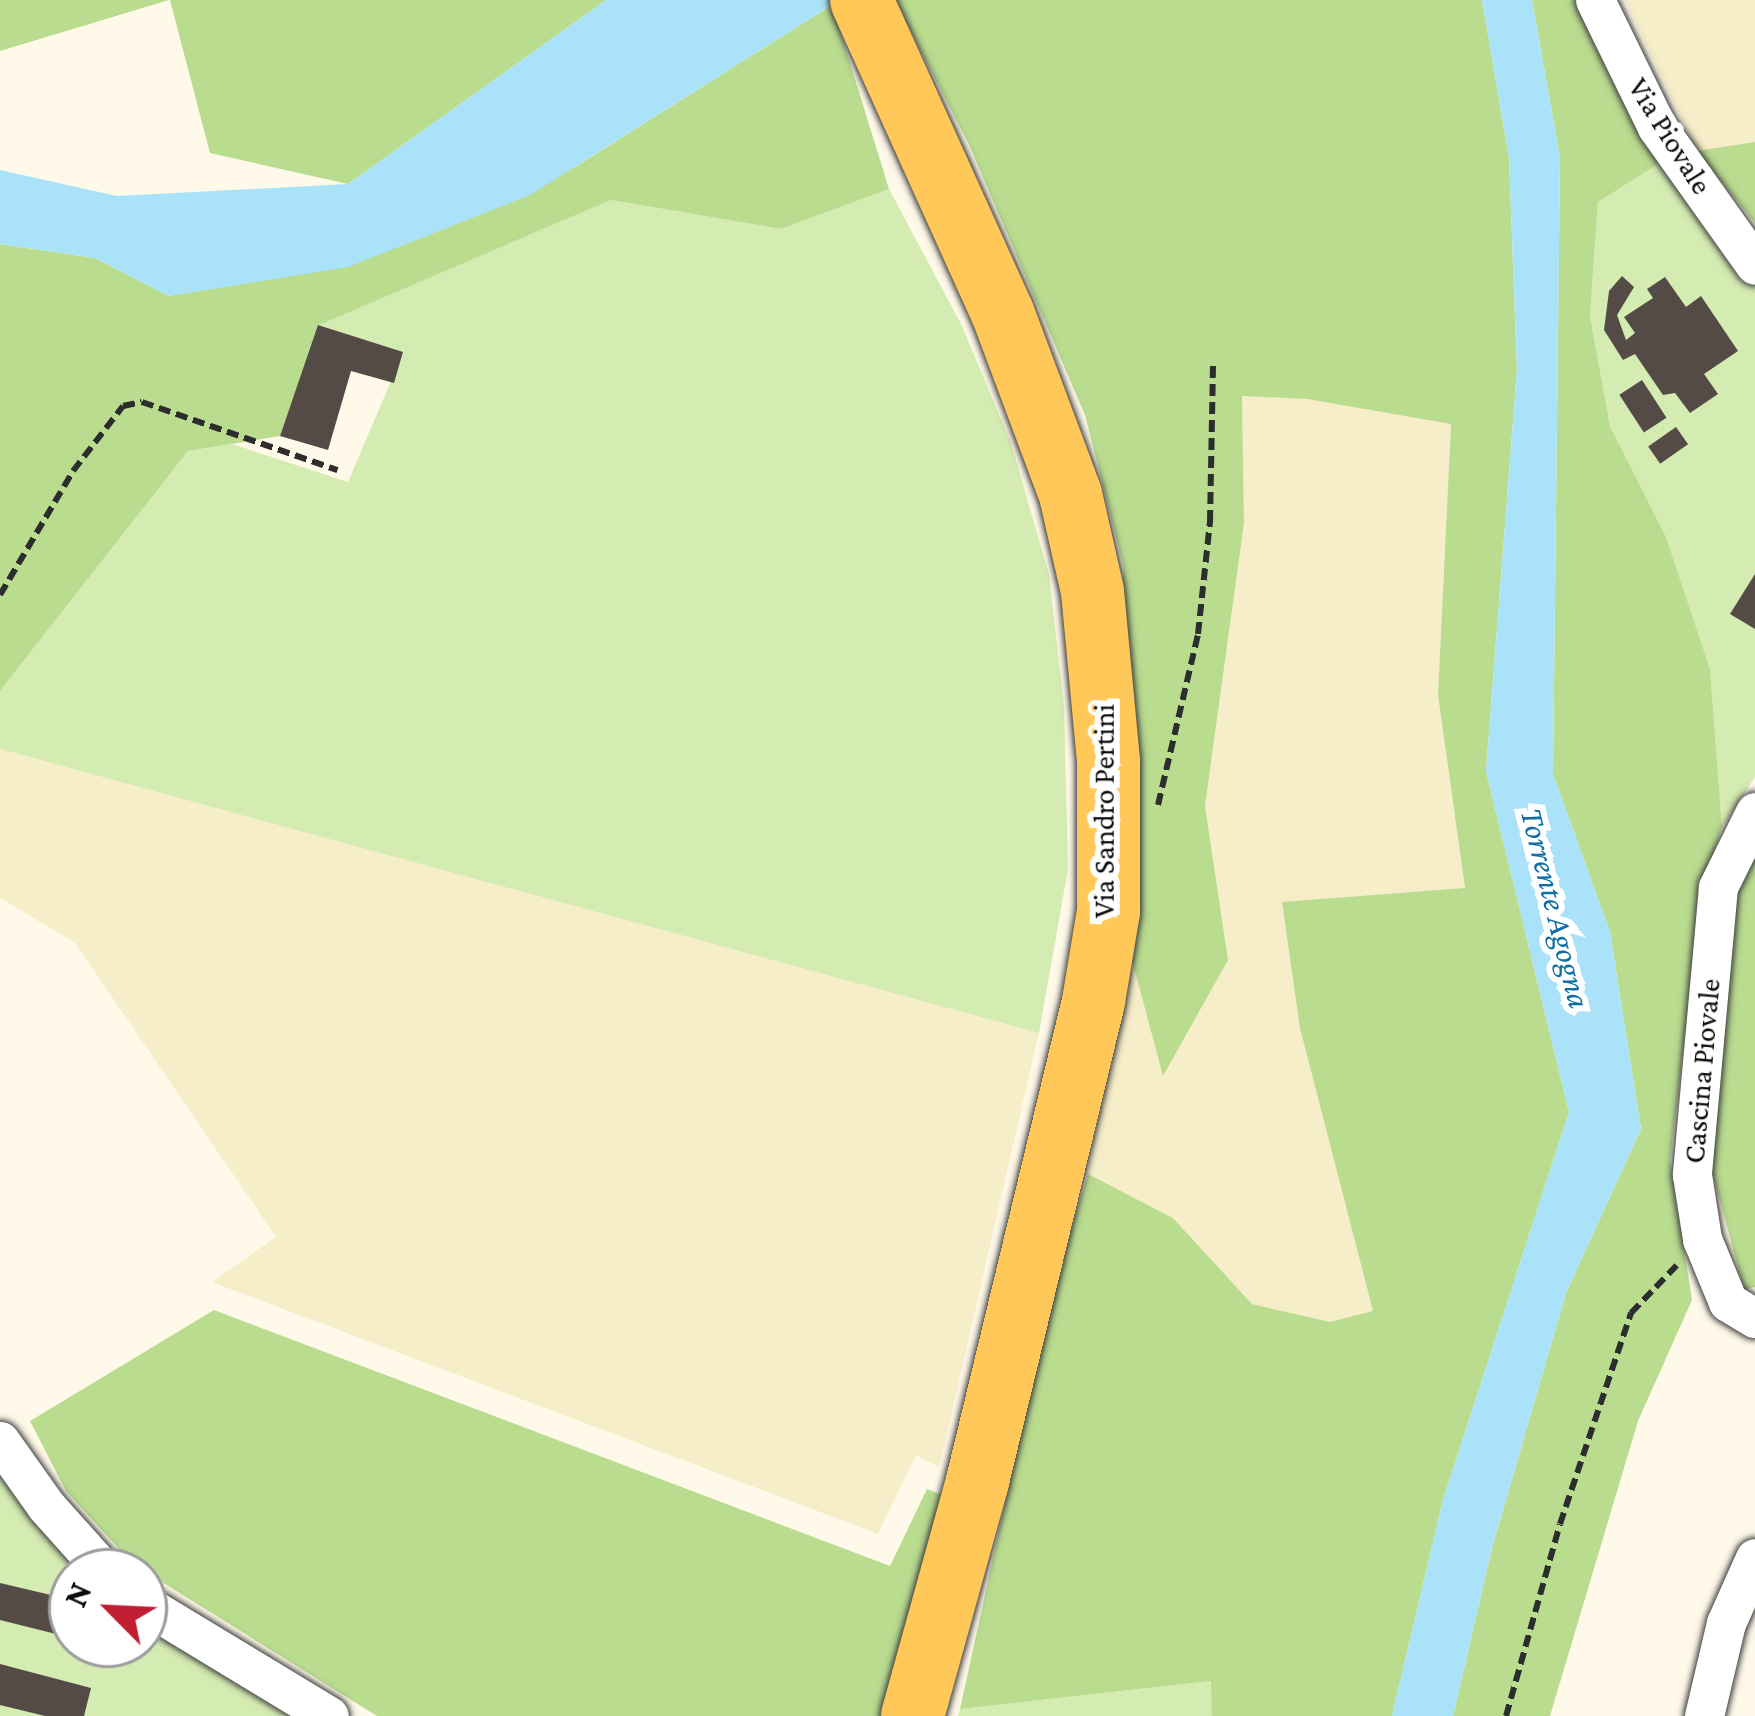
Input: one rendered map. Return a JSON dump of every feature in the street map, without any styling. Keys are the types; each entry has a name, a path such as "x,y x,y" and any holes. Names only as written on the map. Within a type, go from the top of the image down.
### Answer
{"main road":[{"name":"Via Sandro Pertini","path":"863,5 1002,312 1070,494 1092,591 1108,761 1108,911 1093,1001 977,1481 912,1716"}],"street":[{"name":"Via Piovale","path":"1595,0 1657,127 1755,265"},
{"name":"Cascina Piovale","path":"1755,812 1718,887 1692,1175 1702,1239 1728,1301 1755,1318"},
{"path":"0,1441 46,1506 84,1548"},
{"path":"1704,1716 1726,1623 1755,1558"},
{"path":"168,1619 328,1716"}],"path":[{"path":"1151,820 1198,634 1210,522 1213,366"},
{"path":"0,595 73,471 123,406 142,402 338,470"},
{"path":"1506,1716 1560,1524 1630,1313 1702,1239"}],"shaded area":[{"path":"1625,0 1755,0 1755,142 1697,151"},
{"path":"1242,396 1307,399 1451,423 1438,695 1465,889 1282,903 1304,1040 1373,1312 1330,1322 1252,1304 1173,1218 1088,1174 1128,945 1228,960 1205,806 1244,523"},
{"path":"0,749 1039,1033 939,1467 916,1455 878,1534 212,1282 276,1237 75,943 0,898"}],"green space":[{"path":"0,0 169,0 0,51"},
{"path":"170,0 606,0 348,184 210,153"},
{"path":"895,0 1482,0 1509,158 1517,369 1486,771 1569,1112 1443,1500 1392,1716 1212,1716 1211,1681 960,1709 1050,1298 1088,1174 1173,1218 1252,1304 1330,1322 1373,1311 1300,1028 1282,902 1465,888 1438,695 1451,424 1307,399 1242,396 1244,523 1205,806 1228,960 1163,1076 1128,945 1123,564 1085,415 970,147"},
{"path":"1532,0 1581,0 1666,159 1598,202 1590,316 1610,426 1666,537 1710,669 1722,827 1703,884 1670,1161 1692,1300 1638,1421 1550,1716 1453,1716 1492,1548 1566,1293 1641,1129 1610,932 1553,774 1560,158"},
{"path":"832,5 889,189 781,229 611,200 319,325 280,436 188,451 0,691 0,244 95,258 169,296 575,167"},
{"path":"1755,142 1755,223 1697,151"},
{"path":"1666,159 1755,278 1755,777 1722,827 1710,669 1666,537 1610,426 1590,316 1598,202"},
{"path":"889,189 961,324 1011,443 1049,575 1064,706 1068,869 1039,1033 0,749 0,691 188,451 232,444 348,482 403,353 318,325 611,200 781,229"},
{"path":"1755,843 1755,1287 1744,1289 1710,1164 1733,899"},
{"path":"214,1310 890,1566 927,1489 947,1497 889,1708 881,1716 377,1716 168,1586 168,1548 118,1548 66,1491 30,1421"},
{"path":"0,1476 58,1548 48,1548 48,1668 168,1668 168,1642 290,1716 0,1716"},
{"path":"1212,1681 1212,1716 958,1716 960,1709"}],"water":[{"path":"606,0 830,0 832,5 530,195 348,267 169,296 95,258 0,244 0,170 117,196 348,184"},
{"name":"Torrente Agogna","path":"1482,0 1532,0 1560,158 1553,774 1610,932 1641,1129 1566,1293 1492,1548 1453,1716 1392,1716 1443,1500 1569,1112 1486,771 1517,369 1509,158"}],"building":[{"path":"1622,276 1634,287 1617,315 1626,340 1635,333 1624,317 1653,298 1647,289 1665,277 1686,307 1701,296 1738,351 1704,374 1718,394 1690,413 1675,393 1663,395 1635,354 1623,360 1604,330 1609,291"},
{"path":"318,325 403,352 394,383 351,371 328,450 280,436"},
{"path":"1642,380 1667,418 1644,432 1619,395"},
{"path":"1676,427 1688,444 1660,464 1648,447"},
{"path":"1755,574 1755,629 1730,614"},
{"path":"0,1583 48,1594 48,1632 0,1620"},
{"path":"0,1664 91,1688 84,1716 45,1716 0,1705"}]}
